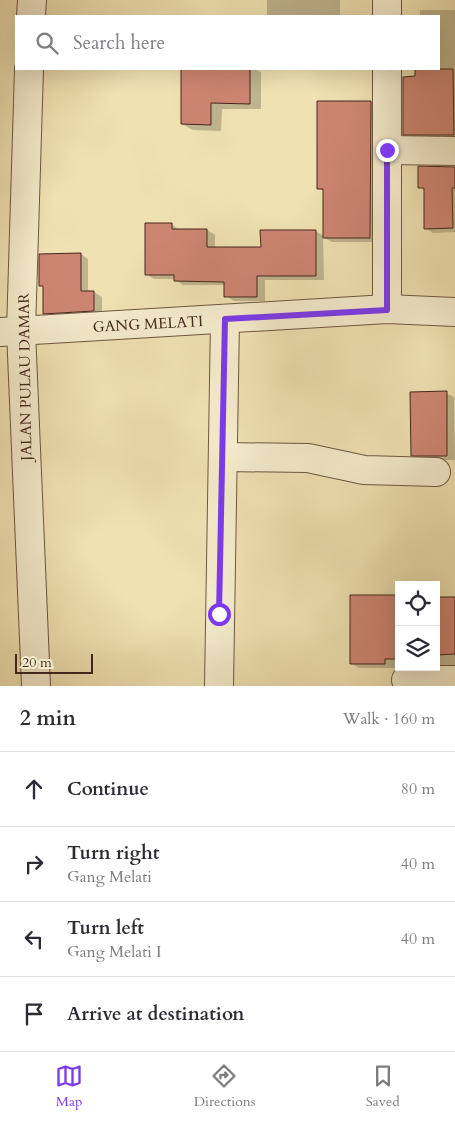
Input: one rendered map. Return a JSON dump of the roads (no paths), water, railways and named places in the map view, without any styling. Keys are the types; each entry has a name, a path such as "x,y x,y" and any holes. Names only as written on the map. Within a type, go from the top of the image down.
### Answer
{"street":[{"path":"31,15 32,0"},
{"path":"387,0 387,15"},
{"name":"JALAN PULAU DAMAR","path":"29,70 11,332 36,686"},
{"path":"387,70 387,310"},
{"path":"387,150 455,151"},
{"name":"GANG MELATI","path":"11,332 387,310 455,312"},
{"path":"219,686 225,319"},
{"path":"224,457 308,458 364,470 436,472"},
{"path":"406,680 455,680"}]}
